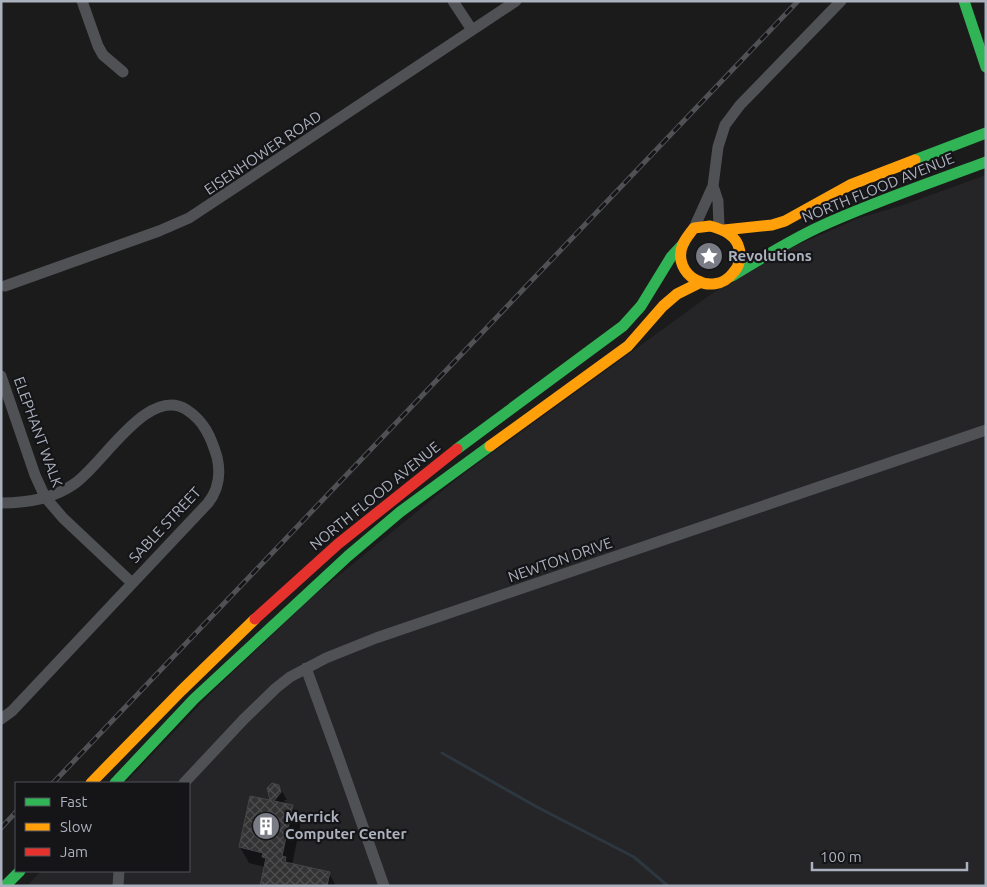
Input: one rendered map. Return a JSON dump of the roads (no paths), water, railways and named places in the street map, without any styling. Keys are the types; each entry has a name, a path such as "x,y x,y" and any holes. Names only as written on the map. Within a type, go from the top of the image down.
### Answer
{"main road":[{"path":"964,1 986,67"},
{"name":"NORTH FLOOD AVENUE","path":"721,229 772,225 785,221 850,185 986,133"},
{"name":"NORTH FLOOD AVENUE","path":"732,276 818,226 986,162"},
{"path":"710,226 721,229 734,238 739,247 740,258 738,268 724,283 714,286 704,285 686,274 682,266 680,257 684,243 694,228 710,226"},
{"name":"NORTH FLOOD AVENUE","path":"92,782 189,681 338,544 445,458 623,326 641,306 671,257 684,243"},
{"name":"NORTH FLOOD AVENUE","path":"116,782 194,699 348,556 400,512 628,346 663,306 677,294 699,283"},
{"path":"5,886 19,872"}],"street":[{"path":"82,1 103,55 123,72"},
{"path":"453,1 472,30"},
{"name":"EISENHOWER ROAD","path":"4,286 159,231 189,218 516,1"},
{"path":"694,228 713,186 718,147 725,125 740,106 841,1"},
{"path":"713,186 718,201 721,229"},
{"name":"ELEPHANT WALK","path":"1,376 35,475 45,497 63,518 132,583"},
{"name":"SABLE STREET","path":"1,503 16,503 45,497 74,484 136,421 154,408 170,405 184,408 200,420 211,438 220,472 217,488 208,503 12,711 1,719"},
{"name":"NEWTON DRIVE","path":"185,782 276,688 290,677 326,658 380,637 986,430"},
{"path":"306,668 384,886"},
{"path":"118,886 119,872"}],"waterway":[{"path":"442,753 537,807 634,857 668,886"}],"railway":[{"path":"54,782 798,1"},
{"path":"1,828 15,813"}],"place":[{"name":"Revolutions","path":"709,256"},
{"name":"Merrick Computer Center","path":"266,826"}]}
